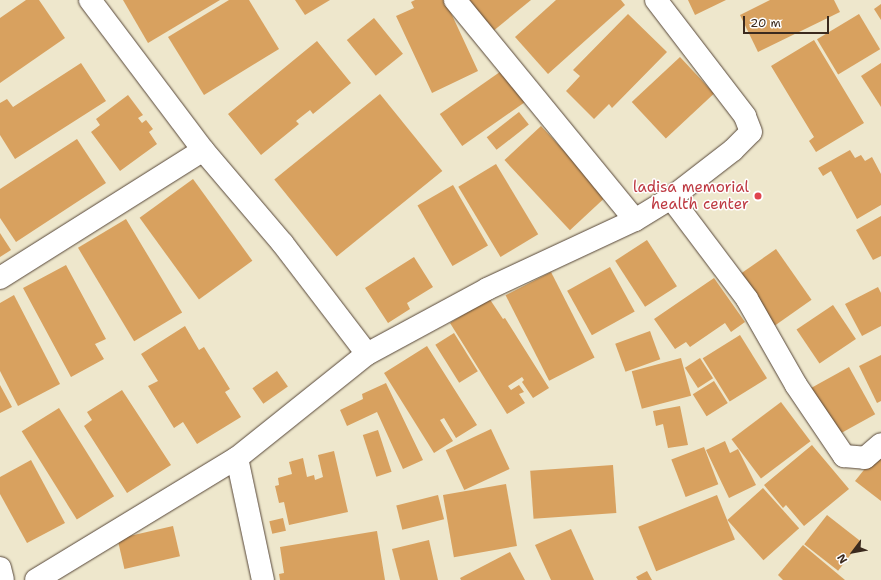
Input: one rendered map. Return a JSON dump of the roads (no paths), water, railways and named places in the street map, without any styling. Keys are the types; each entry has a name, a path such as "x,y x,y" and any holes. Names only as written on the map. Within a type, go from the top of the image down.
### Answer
{"street":[{"path":"90,0 203,150 283,244 367,354"},
{"path":"454,0 635,220"},
{"path":"36,580 236,458 367,354 487,288 635,220 671,198 733,150 750,132 745,116 656,0"},
{"path":"0,278 203,150"},
{"path":"671,198 747,299 796,385 844,456 865,458 881,444"},
{"path":"236,458 263,580"},
{"path":"0,568 3,580"}],"place":[{"name":"ladisa memorial health center","path":"758,196"}]}
